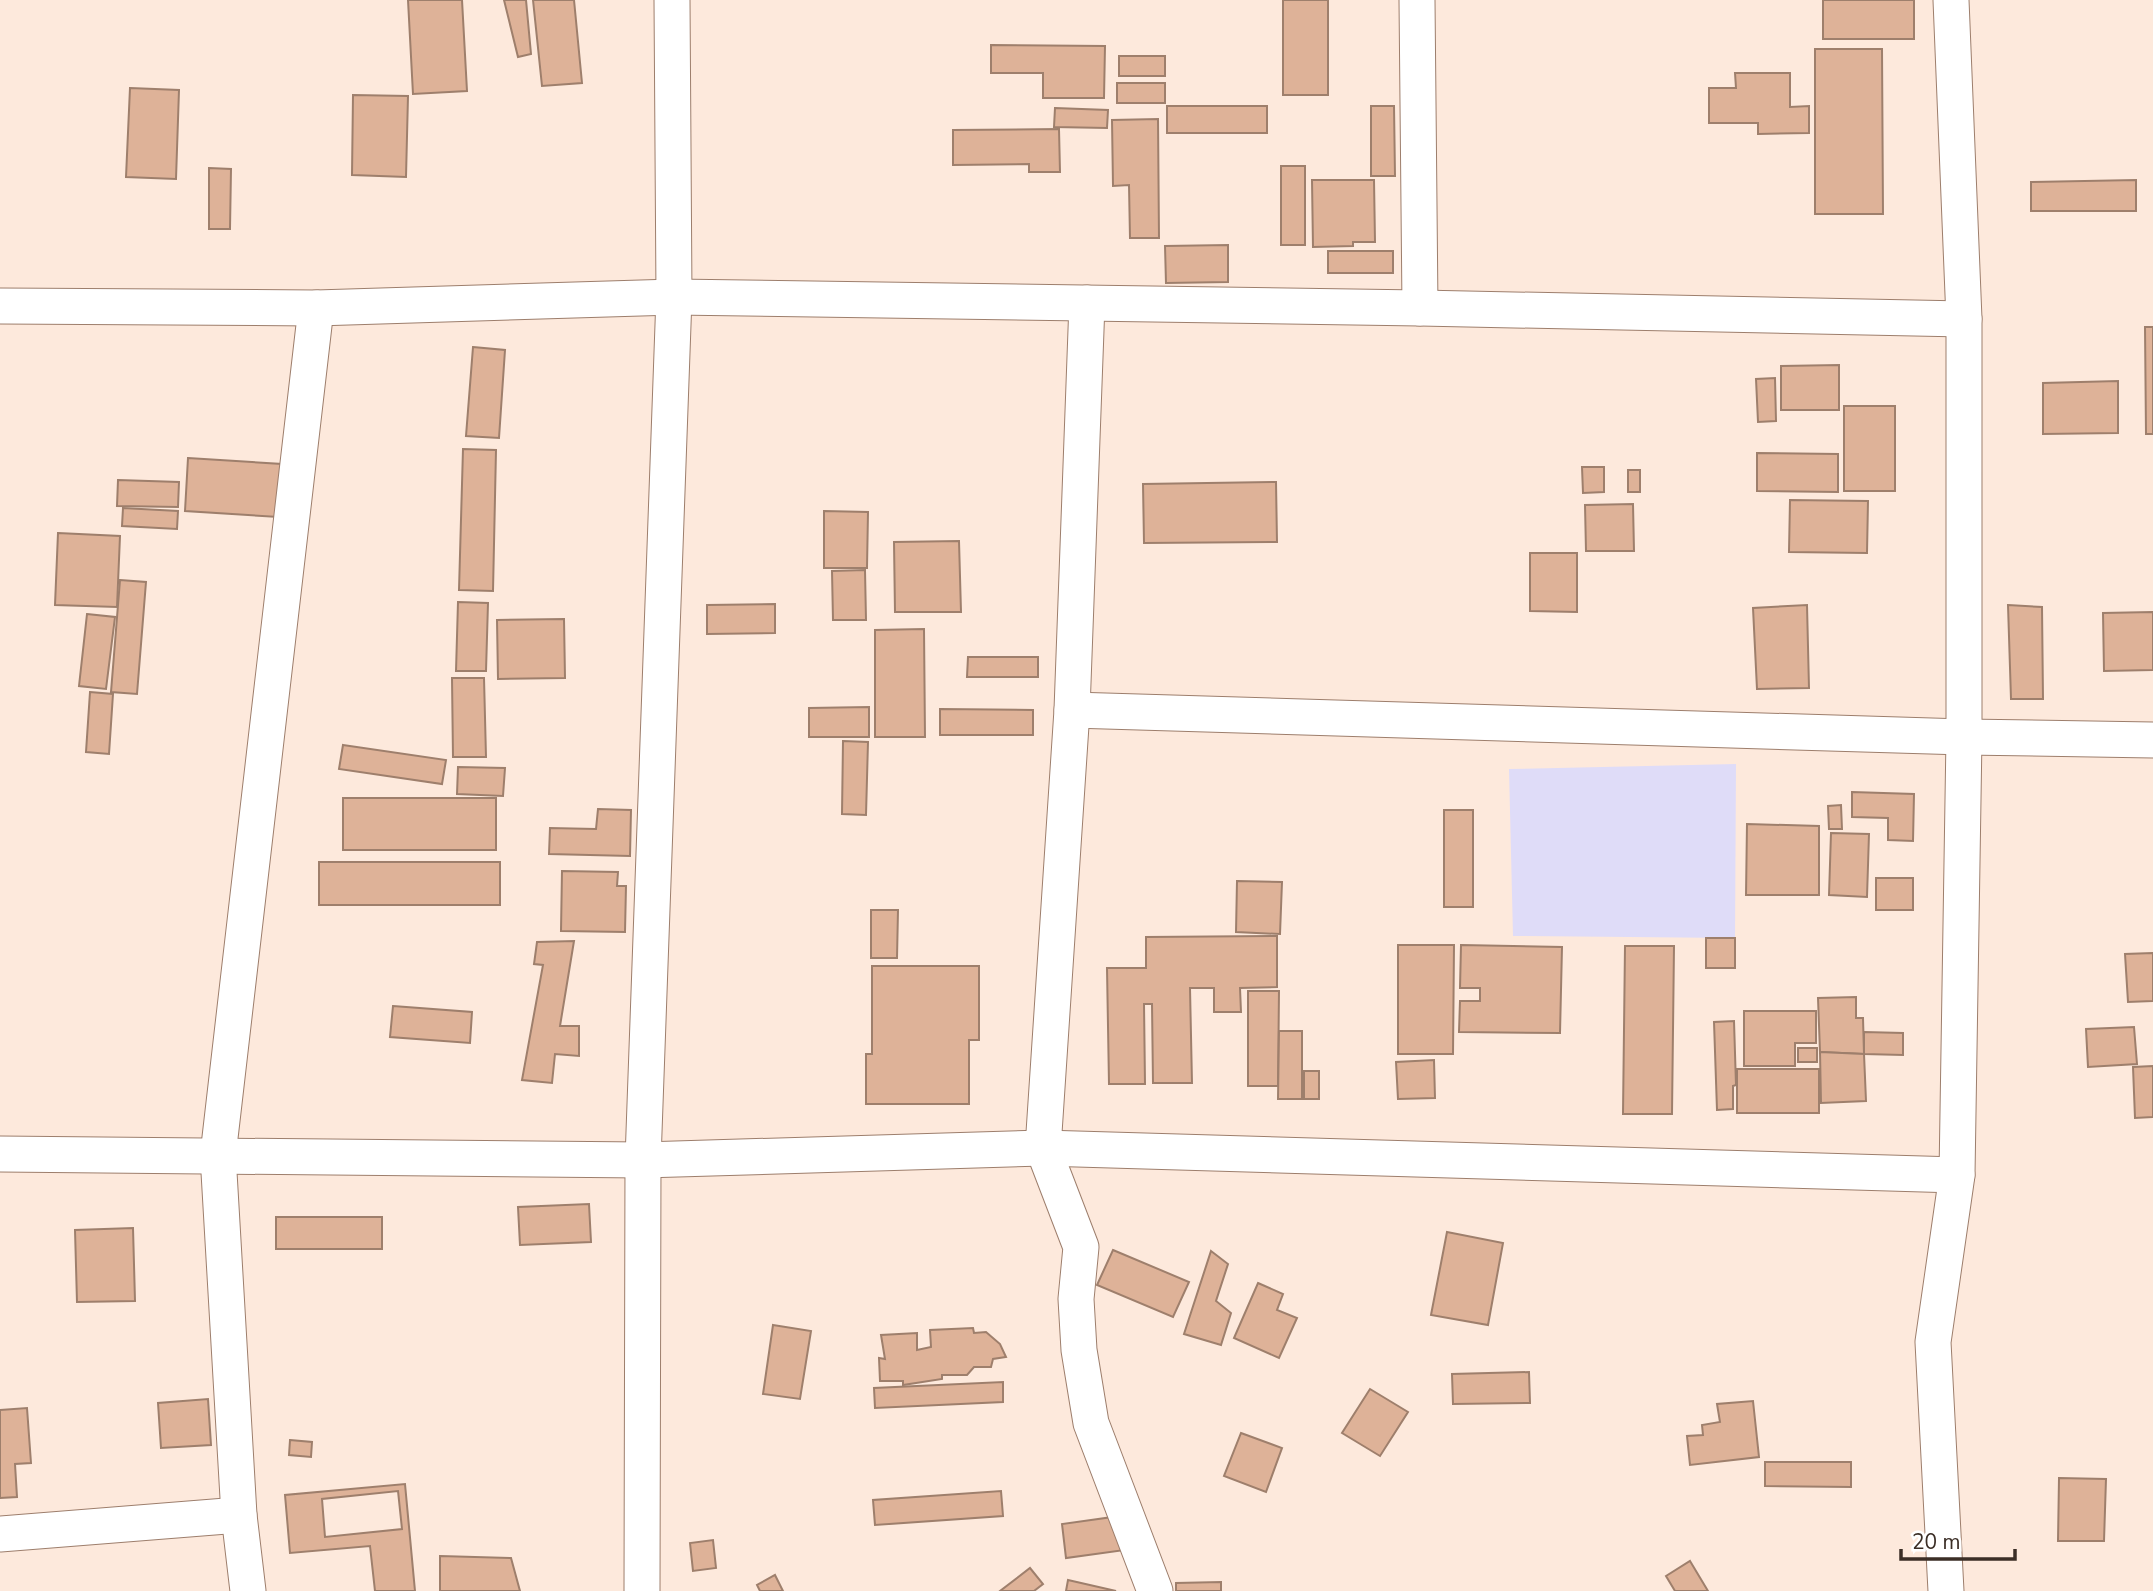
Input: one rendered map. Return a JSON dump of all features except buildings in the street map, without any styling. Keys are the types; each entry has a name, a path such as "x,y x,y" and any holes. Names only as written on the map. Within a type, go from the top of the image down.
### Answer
{"street":[{"path":"642,1591 643,1160 674,297 672,0"},
{"path":"1417,0 1420,308"},
{"path":"1945,1591 1934,1342 1957,1175 1964,737 1964,319 1951,0"},
{"path":"0,306 316,308 674,297 1964,319"},
{"path":"1087,303 1072,710 1044,1148 1081,1247 1076,1299 1079,1350 1091,1423 1156,1591"},
{"path":"248,1591 239,1515 218,1155 316,308"},
{"path":"1072,710 1964,737 2153,740"},
{"path":"0,1154 643,1160 1044,1148 1957,1175"},
{"path":"0,1534 239,1515"}],"shaded area":[{"path":"1736,764 1735,938 1513,936 1509,769"}]}
